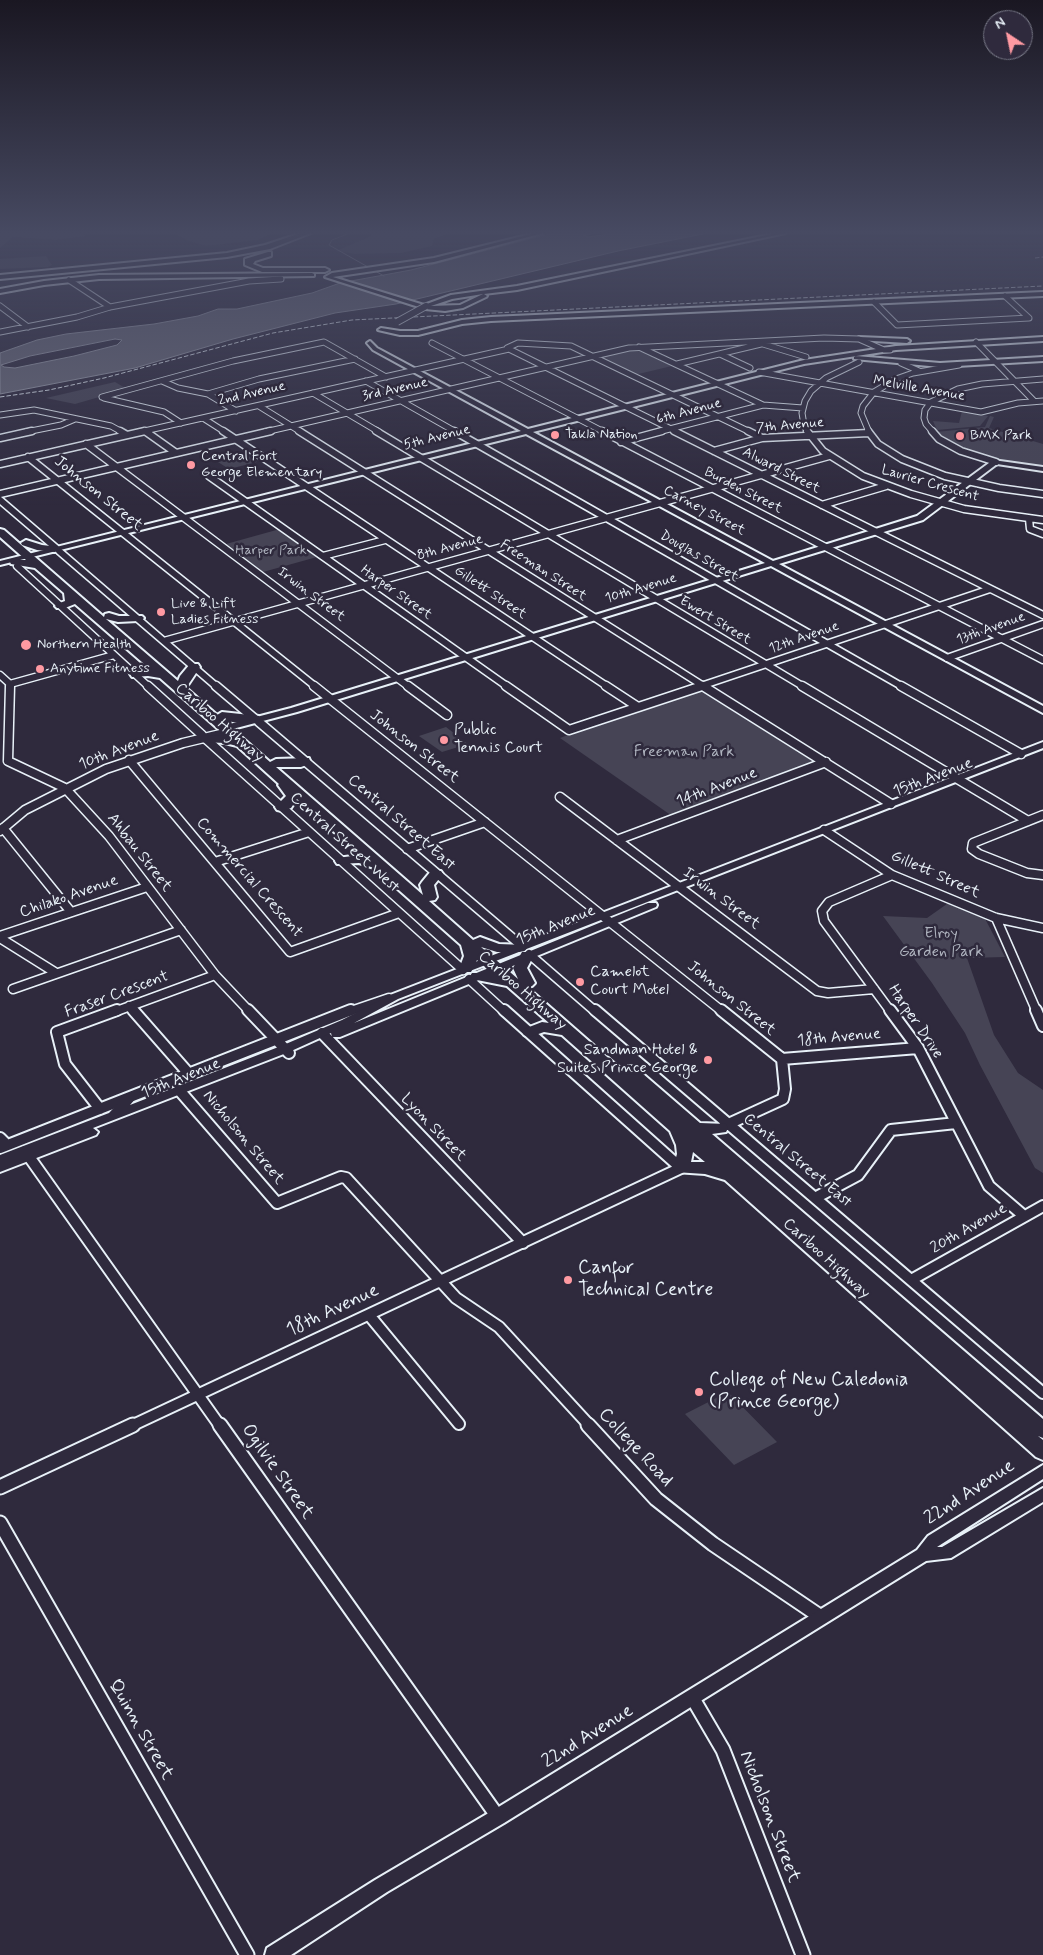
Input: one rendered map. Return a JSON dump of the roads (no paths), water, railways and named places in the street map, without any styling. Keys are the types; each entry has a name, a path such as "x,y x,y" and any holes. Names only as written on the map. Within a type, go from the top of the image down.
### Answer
{"highway":[{"name":"Cariboo Highway","path":"0,520 26,543 34,558 50,564 184,682 227,725"},
{"name":"Cariboo Highway","path":"0,532 34,558 69,593 164,675 247,742 276,763 293,769 383,868 473,941"},
{"path":"0,537 16,552 16,562 34,558 71,590 88,598"},
{"path":"26,543 41,548 57,550"},
{"path":"50,564 51,557 57,550"},
{"path":"61,606 70,603 69,593"},
{"path":"109,616 118,619 138,618"},
{"path":"184,682 186,676 194,667"},
{"path":"136,674 148,672 164,675"},
{"path":"238,719 257,721 250,731 247,742 204,737 211,727 227,725 238,719"},
{"name":"Cariboo Highway","path":"247,742 293,769 430,897 496,963 695,1129 717,1138 730,1160 1043,1430"},
{"path":"282,807 293,796 293,769"},
{"path":"342,862 365,859 383,868"},
{"path":"430,897 427,885 436,874"},
{"path":"473,941 497,948 525,951 520,968 522,985 497,978 467,974 473,941"},
{"path":"467,974 496,963"},
{"name":"Cariboo Highway","path":"522,985 544,1010 675,1126 717,1138 737,1181 1043,1452"},
{"path":"536,1029 545,1018 544,1010"},
{"path":"536,1029 567,1031"},
{"path":"675,1126 684,1145 685,1154 682,1168"},
{"path":"682,1168 696,1159 717,1138"},
{"path":"682,1168 706,1168 737,1181"}],"main road":[{"path":"375,337 394,324"},
{"path":"395,324 392,329 413,333"},
{"path":"375,337 413,333 455,324"},
{"name":"Carney Street","path":"375,337 375,349 1043,710"},
{"path":"859,339 959,343 1043,339"},
{"name":"5th Avenue","path":"34,558 123,533 821,358 882,349 959,343"},
{"name":"5th Avenue","path":"763,373 842,358 870,358 901,363 940,365 1043,359"},
{"path":"996,462 1043,469"},
{"name":"10th Avenue","path":"227,725 257,721 924,517 996,462"},
{"path":"0,564 16,562"},
{"name":"15th Avenue","path":"496,963 963,780 1043,745"},
{"name":"15th Avenue","path":"828,833 891,804 1043,753"},
{"name":"15th Avenue","path":"324,1036 394,997 467,974"},
{"name":"15th Avenue","path":"0,1160 27,1153 182,1093 284,1047 324,1036 424,998 467,974"},
{"name":"15th Avenue","path":"0,1168 27,1153 112,1116 182,1093"},
{"path":"112,1116 130,1098"},
{"name":"22nd Avenue","path":"274,1955 381,1886 498,1817 923,1554 934,1540 1043,1471"},
{"name":"22nd Avenue","path":"923,1554 945,1553 1042,1496"}],"street":[{"path":"24,324 28,327"},
{"path":"0,332 42,324"},
{"path":"676,364 781,339"},
{"name":"3rd Avenue","path":"0,494 639,347 781,339 859,339"},
{"path":"859,339 882,349"},
{"path":"102,397 232,361 324,342 386,377"},
{"path":"976,342 1034,401"},
{"name":"2nd Avenue","path":"1,463 508,349 518,343 571,346 762,438"},
{"name":"Burden Street","path":"432,344 1043,660"},
{"path":"763,344 806,357"},
{"path":"639,347 763,404 803,408 809,394 821,383 842,369 859,362"},
{"name":"Alward Street","path":"508,349 1043,615"},
{"path":"720,354 750,368"},
{"path":"208,394 259,380 355,359"},
{"path":"980,362 919,372 896,379 874,392 863,406 861,413 869,433 878,444 902,459 945,476 1043,494"},
{"path":"901,363 919,372"},
{"name":"Melville Avenue","path":"763,373 987,412"},
{"path":"996,462 956,449 933,434 927,427 924,418 925,410 931,402 958,389 982,384 1043,379"},
{"path":"162,381 178,388 208,394 236,411"},
{"name":"Douglas Street","path":"366,381 714,581 1021,754"},
{"name":"Ewert Street","path":"313,393 765,665 963,780 1028,821"},
{"path":"102,397 164,412 181,423"},
{"path":"987,412 1006,405 1043,401"},
{"name":"6th Avenue","path":"621,442 763,404"},
{"name":"Freeman Street","path":"259,406 891,804"},
{"name":"Laurier Crescent","path":"803,408 802,420 810,436 830,456 854,471 886,486 964,509 1043,520"},
{"path":"0,415 34,410 111,426 127,435"},
{"name":"Gillett Street","path":"203,418 638,708"},
{"path":"0,438 61,425 75,419"},
{"path":"145,431 176,453"},
{"name":"7th Avenue","path":"714,451 762,438 869,433"},
{"name":"Irwin Street","path":"86,444 447,715"},
{"name":"8th Avenue","path":"164,641 830,456"},
{"name":"Johnson Street","path":"28,457 782,1059"},
{"name":"Harper Street","path":"209,476 569,730"},
{"path":"822,505 886,486"},
{"name":"Central Street East","path":"0,500 257,721 293,769 407,849 525,951 717,1138 815,1198 1043,1393"},
{"path":"1029,519 1030,529 1043,534"},
{"path":"323,556 385,540"},
{"name":"Central Street West","path":"16,562 114,655 342,862 467,974 536,1029 682,1168"},
{"name":"12th Avenue","path":"569,730 990,589"},
{"name":"13th Avenue","path":"947,658 1043,624"},
{"path":"0,675 10,684 114,655"},
{"name":"Ahbau Street","path":"10,684 11,702 4,762 65,788 109,836 216,975 284,1047"},
{"name":"10th Avenue","path":"2,829 26,810 65,788 106,769 204,737 227,725"},
{"name":"Commercial Crescent","path":"129,760 290,952 399,913"},
{"name":"14th Avenue","path":"617,840 826,762"},
{"name":"Irwin Street","path":"560,797 816,991 828,993 874,988"},
{"path":"1043,815 973,843 972,849 979,854 1027,873 1043,875"},
{"path":"407,849 486,822"},
{"path":"2,829 71,912"},
{"path":"215,862 309,832"},
{"name":"Gillett Street","path":"828,833 892,875 996,918 1043,928"},
{"name":"Harper Drive","path":"892,875 829,902 822,911 824,920 918,1048 988,1186 1024,1216"},
{"name":"Chilako Avenue","path":"0,937 148,887"},
{"path":"996,918 1043,1026"},
{"path":"13,988 181,930"},
{"path":"0,937 56,973"},
{"name":"Fraser Crescent","path":"100,1110 65,1064 57,1032 216,975"},
{"name":"15th Avenue","path":"2,1144 100,1110 190,1075 284,1047 368,1004 394,997"},
{"path":"129,1006 190,1075"},
{"name":"Lyon Street","path":"324,1036 523,1244"},
{"name":"18th Avenue","path":"717,1138 783,1099 785,1089 782,1059 918,1048"},
{"name":"Nicholson Street","path":"182,1093 275,1202 280,1203 341,1177 346,1178 442,1281"},
{"path":"815,1198 858,1175 891,1130 956,1123"},
{"name":"Ogilvie Street","path":"27,1153 498,1817"},
{"name":"18th Avenue","path":"0,1486 523,1244 682,1168"},
{"name":"20th Avenue","path":"911,1280 1043,1206"},
{"name":"College Road","path":"442,1281 456,1298 499,1327 656,1499 713,1544 821,1617"},
{"path":"369,1315 458,1424"},
{"name":"Quinn Street","path":"0,1523 247,1955"},
{"name":"Nicholson Street","path":"692,1697 723,1750 803,1955"}],"water":[{"path":"152,324 291,324 135,368 0,394 0,353 37,340 66,334","holes":["115,339 122,340 117,345 15,368 1,365 30,356"]}],"railway":[{"path":"0,397 49,390 104,378 273,333 326,324"}],"place":[{"name":"Takla Nation","path":"555,435"},
{"name":"BMX Park","path":"960,436"},
{"name":"Central Fort George Elementary","path":"191,465"},
{"name":"Live & Lift Ladies Fitness","path":"161,612"},
{"name":"Northern Health","path":"26,645"},
{"name":"Anytime Fitness","path":"40,669"},
{"name":"Public Tennis Court","path":"444,740"},
{"name":"Camelot Court Motel","path":"580,982"},
{"name":"Sandman Hotel & Suites Prince George","path":"708,1060"},
{"name":"Canfor Technical Centre","path":"568,1280"},
{"name":"College of New Caledonia (Prince George)","path":"699,1392"}],"park label":[{"name":"Harper Park","path":"271,551"},
{"name":"Freeman Park","path":"684,753"},
{"name":"Elroy Garden Park","path":"941,944"}]}
